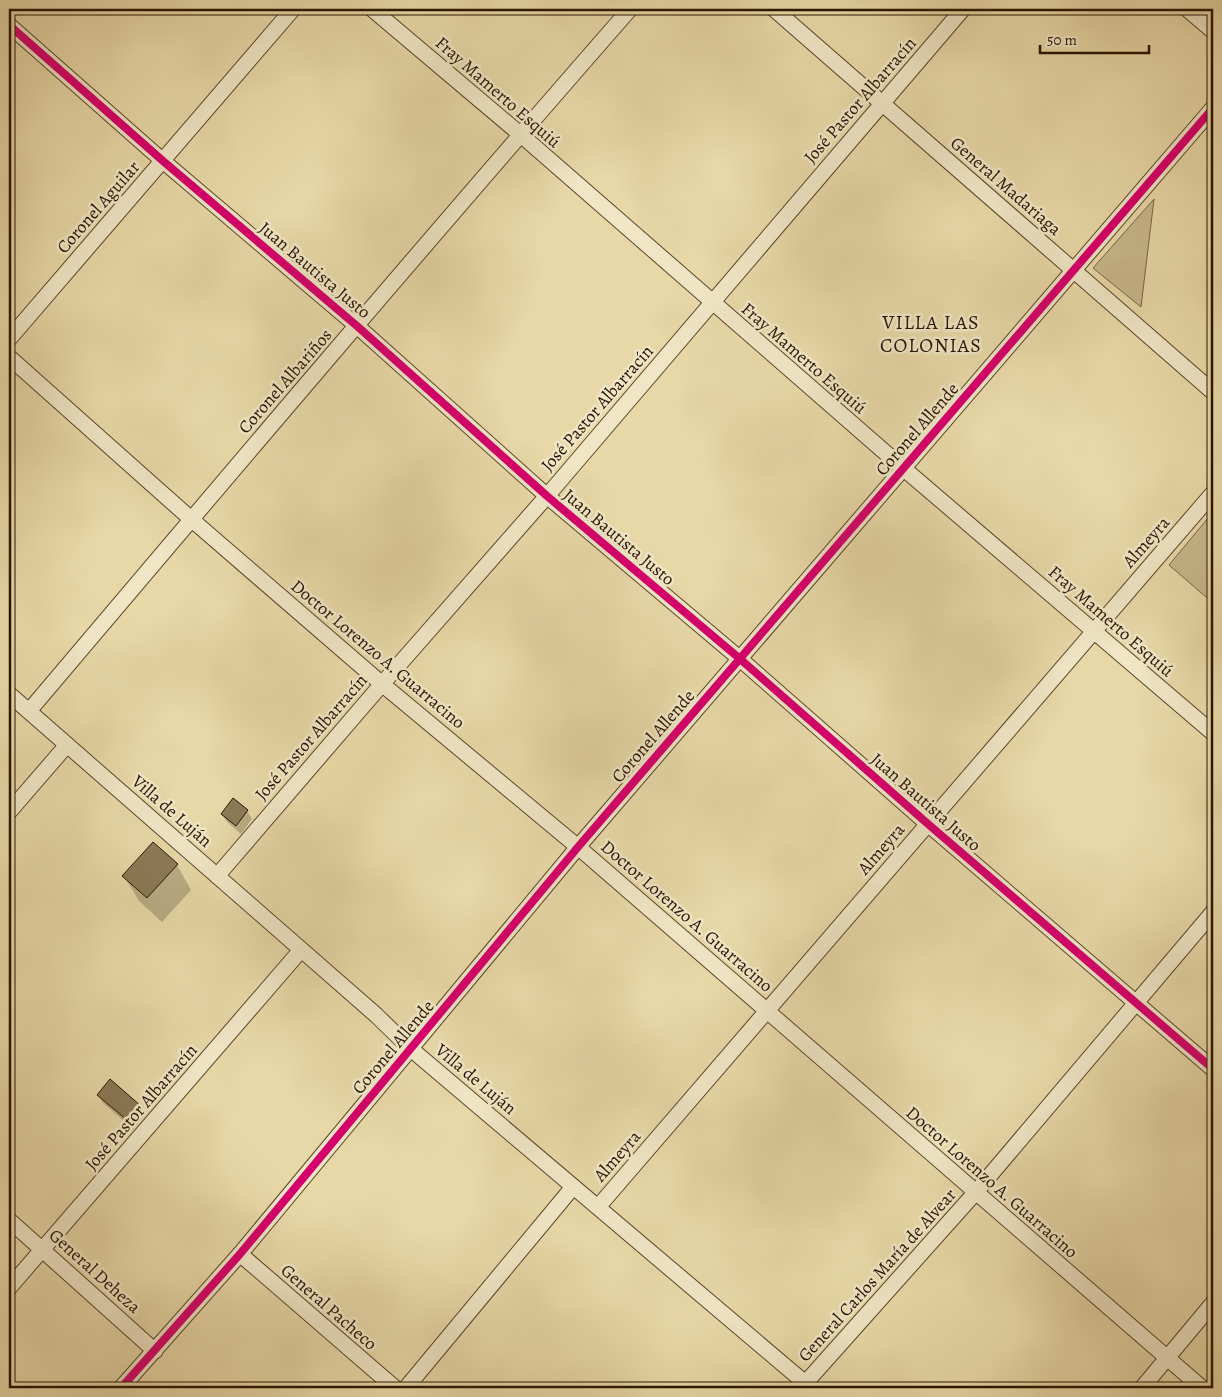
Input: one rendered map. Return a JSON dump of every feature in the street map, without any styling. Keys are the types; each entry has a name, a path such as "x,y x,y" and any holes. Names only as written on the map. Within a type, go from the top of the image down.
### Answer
{"street":[{"name":"Coronel Aguilar","path":"9,339 293,9"},
{"name":"Fray Mamerto Esquiú","path":"372,9 520,134 902,468 1213,733"},
{"name":"Coronel Albariños","path":"29,711 520,134 630,9"},
{"name":"General Madariaga","path":"774,9 1213,392"},
{"name":"José Pastor Albarracín","path":"217,876 547,496 964,9"},
{"path":"1187,9 1213,31"},
{"name":"Juan Bautista Justo","path":"9,24 163,161 357,326 547,496 739,658 928,824 1213,1069"},
{"name":"Coronel Allende","path":"121,1388 240,1254 578,847 739,658 1213,108"},
{"name":"Doctor Lorenzo A. Guarracino","path":"9,357 191,519 382,684 578,847 1202,1388"},
{"name":"Almeyra","path":"598,1207 1213,493"},
{"name":"Villa de Luján","path":"9,694 376,1015 411,1048 806,1387"},
{"path":"9,812 67,745"},
{"name":"General Carlos María de Alvear","path":"806,1387 975,1193 1213,912"},
{"name":"José Pastor Albarracín","path":"9,1288 301,950"},
{"name":"Almeyra","path":"406,1388 573,1187"},
{"name":"General Deheza","path":"9,1220 155,1351"},
{"name":"General Pacheco","path":"240,1254 395,1388"},
{"path":"1142,1388 1213,1303"}],"shaded area":[{"path":"1154,199 1141,307 1093,268"},
{"path":"1213,512 1213,603 1169,565"}],"building":[{"path":"233,798 248,810 236,826 221,814"},
{"path":"153,842 178,864 147,898 122,876"},
{"path":"110,1079 141,1106 128,1121 97,1095"}],"cycle path":[{"path":"9,25 163,161 357,326 547,496 739,658 928,824 1213,1069"},
{"path":"121,1388 240,1254 578,847 1213,108"}],"district":[{"name":"VILLA LAS COLONIAS","path":"931,334"}]}
